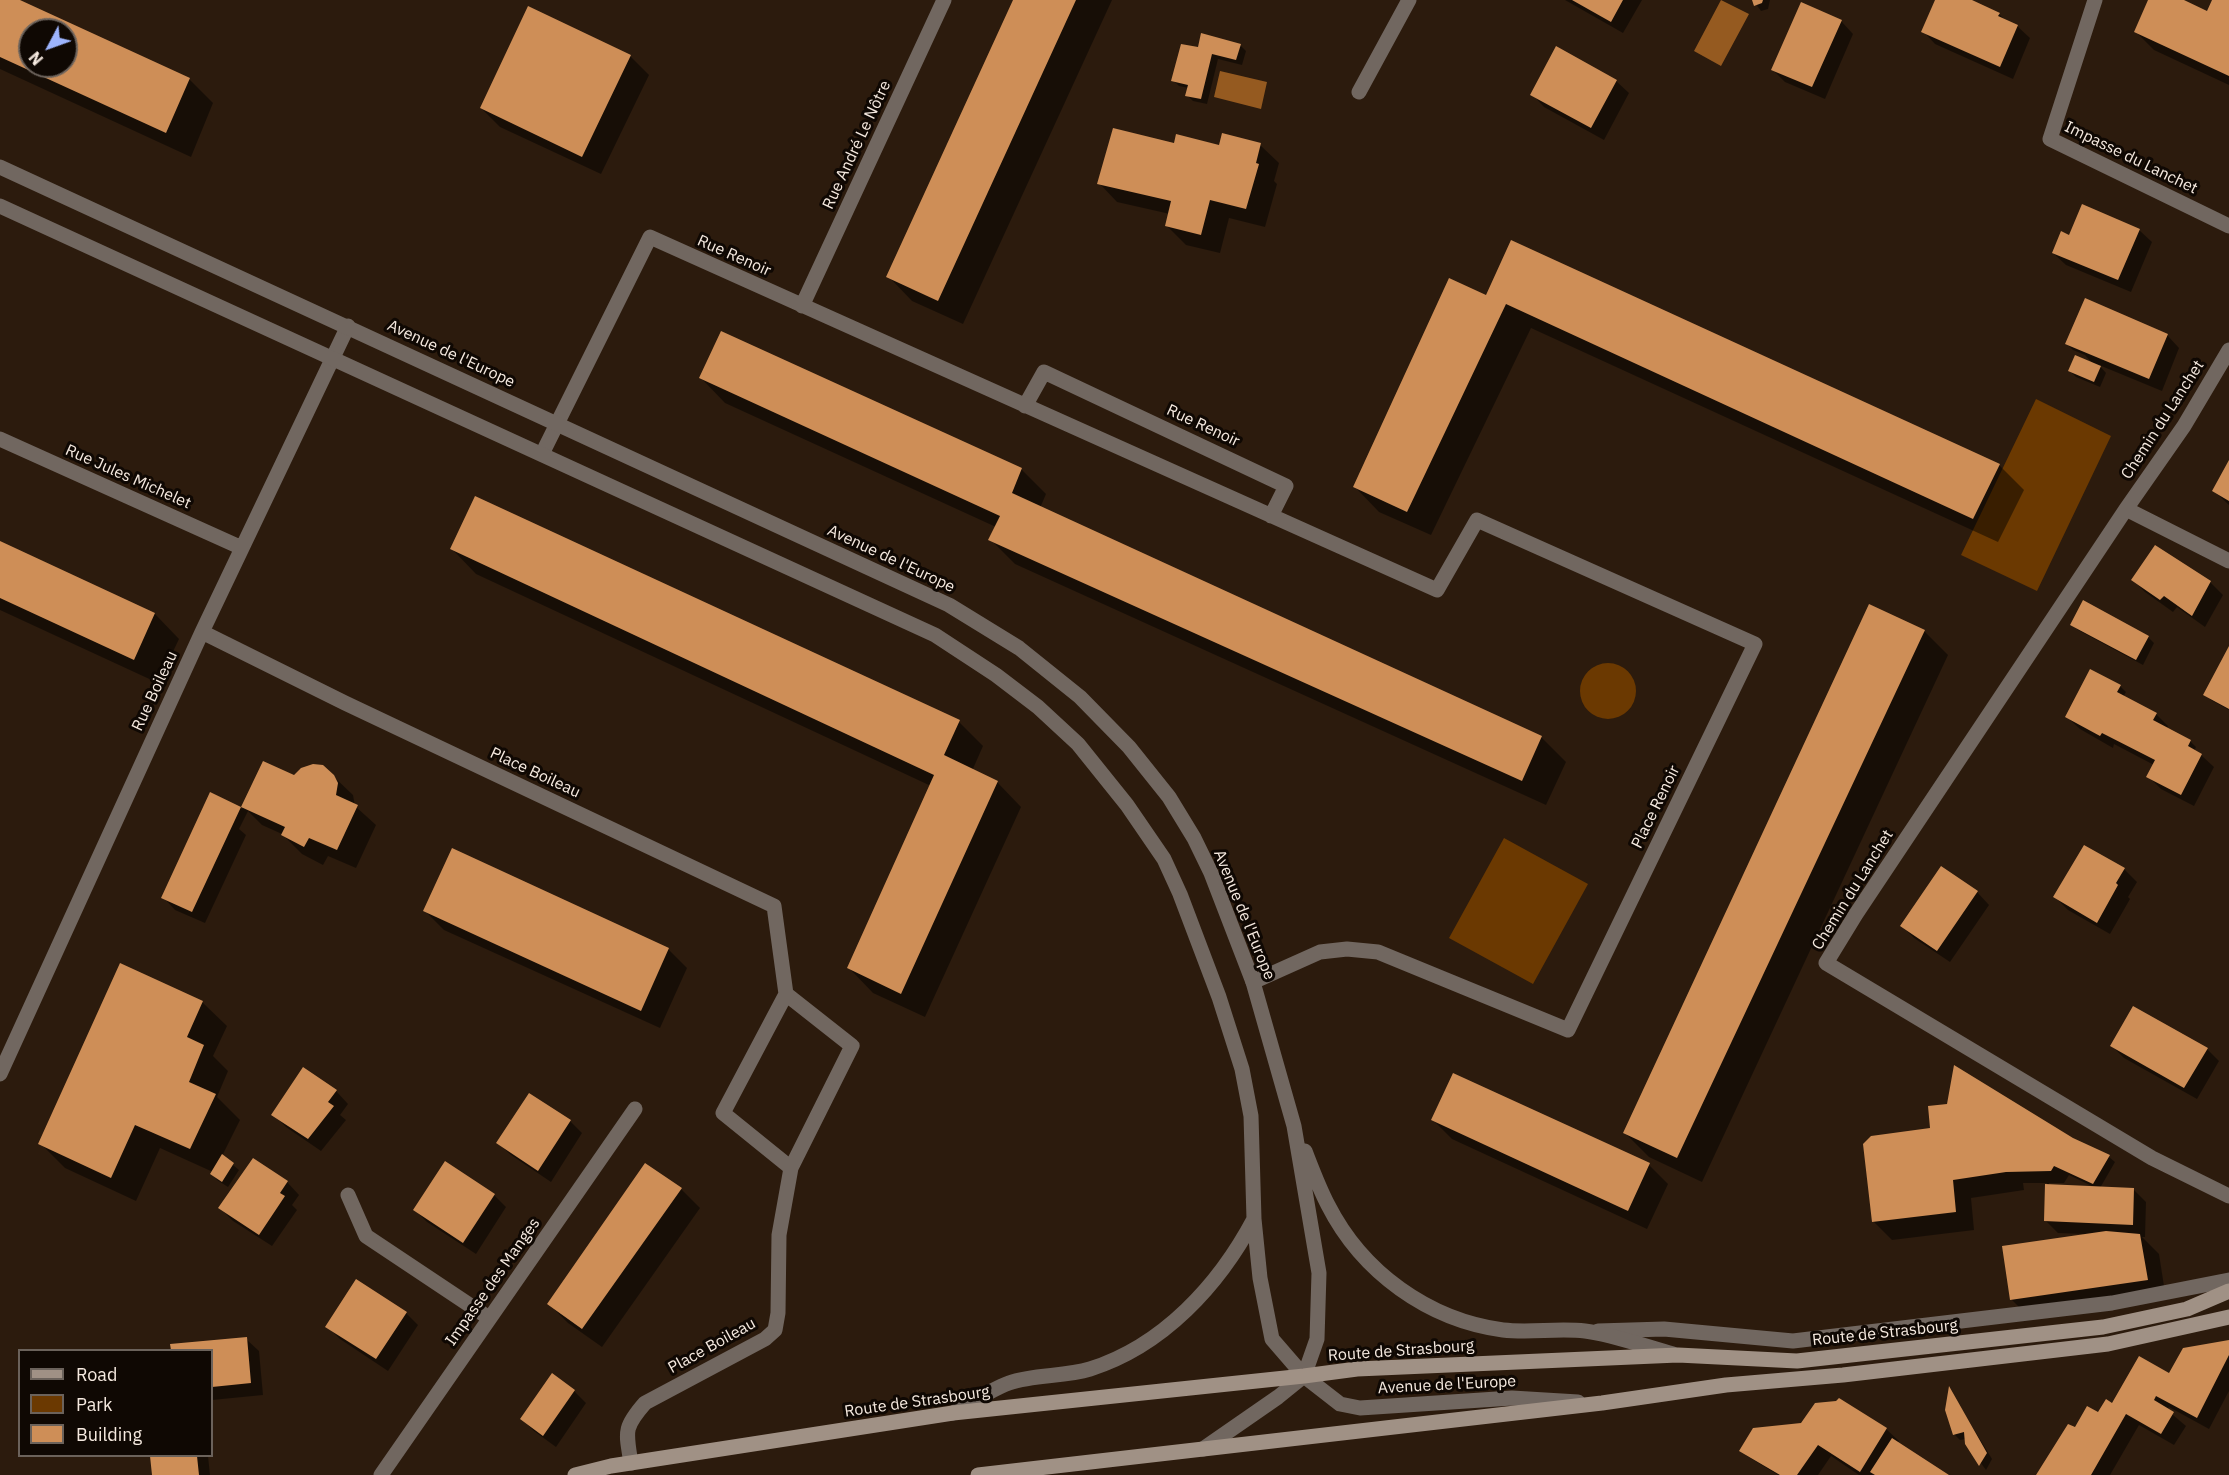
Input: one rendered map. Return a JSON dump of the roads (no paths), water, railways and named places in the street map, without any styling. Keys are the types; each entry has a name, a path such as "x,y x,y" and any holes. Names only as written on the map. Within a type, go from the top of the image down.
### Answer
{"main road":[{"name":"Route de Strasbourg","path":"575,1475 632,1463 953,1413 1357,1369 1678,1355 1797,1360 2103,1326 2187,1309 2229,1291"},
{"path":"978,1475 1602,1403 1726,1385 1843,1375 2108,1344 2229,1317"}],"street":[{"name":"Rue André Le Nôtre","path":"802,306 944,0"},
{"path":"1359,92 1409,0"},
{"name":"Impasse du Lanchet","path":"2095,0 2050,139 2229,226"},
{"name":"Avenue de l'Europe","path":"0,166 949,605 1019,648 1080,697 1129,747 1169,797 1194,838 1211,873 1253,982 1294,1126 1318,1273 1317,1339 1304,1376"},
{"name":"Avenue de l'Europe","path":"0,206 935,635 996,675 1038,707 1078,744 1127,805 1164,859 1180,894 1219,997 1242,1069 1251,1116 1254,1219 1260,1278 1272,1339 1304,1376 1340,1404 1360,1408 1512,1398 1602,1403"},
{"name":"Rue Renoir","path":"542,454 650,237 1437,590"},
{"name":"Rue Boileau","path":"0,1074 202,632 348,326"},
{"name":"Chemin du Lanchet","path":"2229,350 2184,426 2126,509 1856,914 1826,963 2152,1158 2229,1196"},
{"name":"Rue Renoir","path":"1025,406 1044,372 1286,486 1271,516"},
{"name":"Rue Jules Michelet","path":"0,439 242,548"},
{"path":"2126,509 2229,561"},
{"name":"Place Renoir","path":"1253,982 1320,952 1347,949 1378,952 1568,1030 1755,644 1477,520 1437,590"},
{"name":"Place Boileau","path":"202,632 345,703 774,906 786,994 852,1046 791,1168 779,1235 778,1313 775,1330 765,1339 645,1403 633,1416 626,1430 632,1463"},
{"path":"786,994 723,1113 791,1168"},
{"name":"Impasse des Manges","path":"381,1475 635,1109"},
{"path":"1294,1126 1328,1206 1355,1248 1379,1273 1405,1293 1433,1310 1461,1320 1503,1330 1586,1331 1678,1355"},
{"path":"348,1195 366,1236 489,1318"},
{"path":"953,1413 1010,1383 1090,1369 1145,1345 1196,1302 1244,1239 1254,1219"},
{"name":"Route de Strasbourg","path":"1586,1331 1664,1329 1793,1341 2112,1303 2229,1281"},
{"path":"1203,1449 1304,1376"}]}
